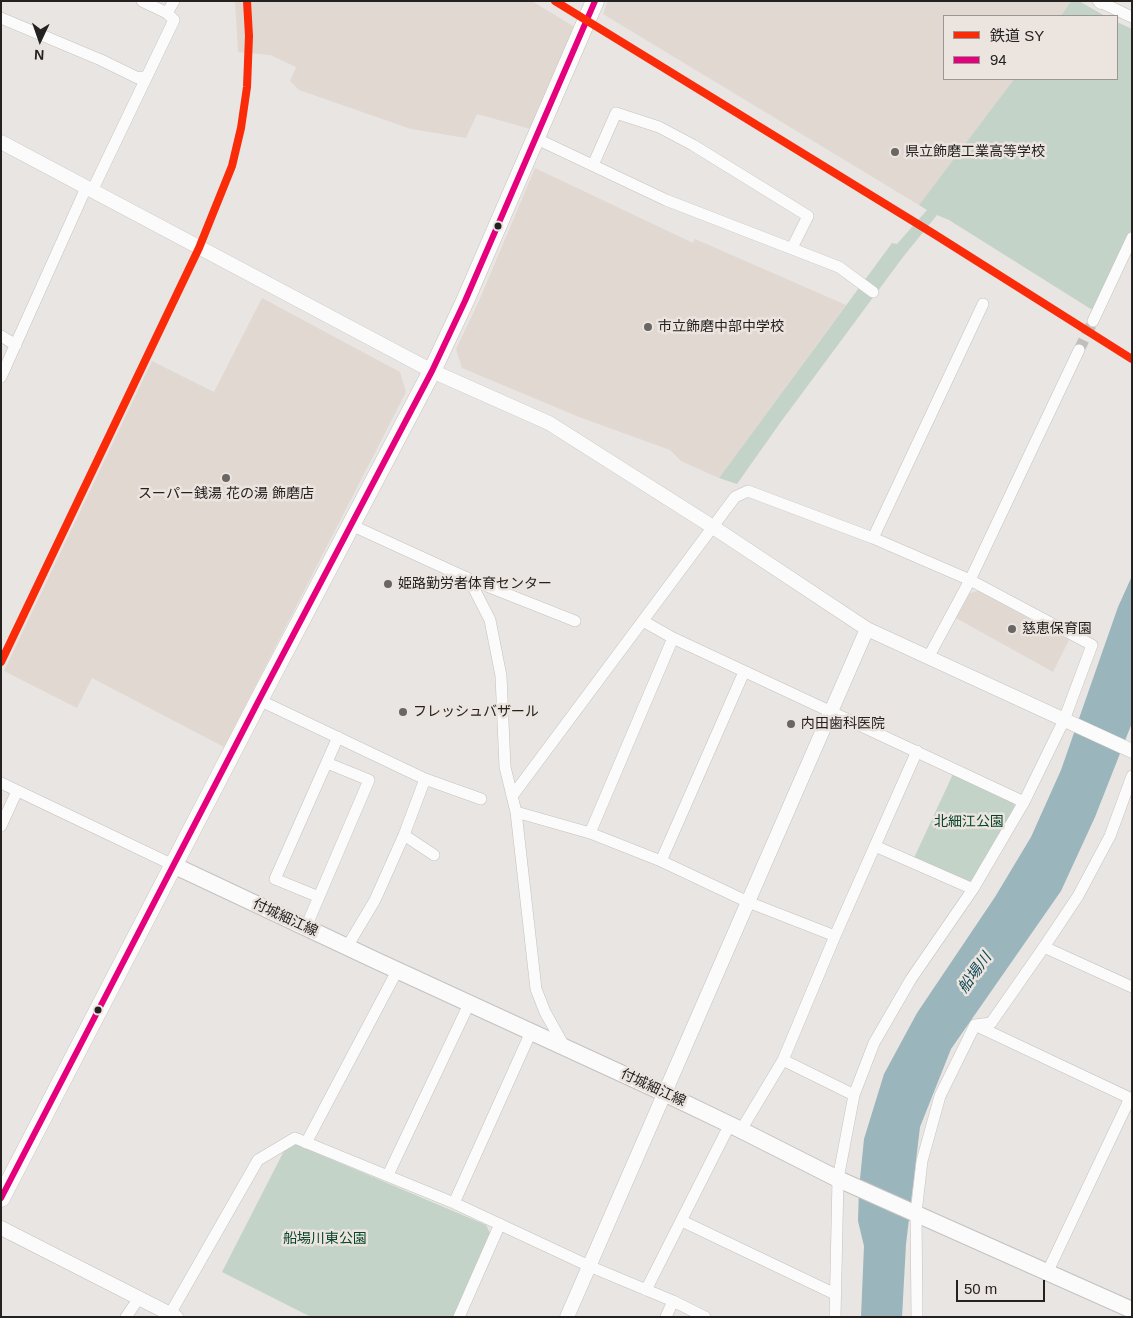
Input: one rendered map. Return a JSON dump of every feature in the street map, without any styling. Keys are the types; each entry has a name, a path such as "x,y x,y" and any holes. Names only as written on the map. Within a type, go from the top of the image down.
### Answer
{"main road":[{"path":"1,1198 432,371 537,138 595,1"},
{"name":"付城細江線","path":"173,866 664,1093 844,1182 1132,1310"}],"street":[{"path":"1,377 89,189 174,20 167,13 142,1"},
{"path":"167,13 174,1"},
{"path":"1100,2 1132,18"},
{"path":"1,18 101,60 138,78 147,76"},
{"path":"593,165 616,113 659,127 693,145 808,216 792,248"},
{"path":"537,138 666,200 840,267 872,292"},
{"path":"1,142 432,371 549,423 713,527 867,629 1132,751"},
{"path":"1093,321 1132,238"},
{"path":"873,538 983,304"},
{"path":"1,336 16,345"},
{"path":"929,656 970,580 1080,350"},
{"path":"513,795 735,497 748,491 873,538 970,580 1092,645 1064,720 1024,802 973,889 910,979 878,1035 854,1095 844,1182 835,1317"},
{"path":"351,525 468,579 575,621"},
{"path":"468,579 490,620 501,676 505,766 516,812 536,989 545,1012 564,1046"},
{"path":"643,621 673,638 744,672 1024,802"},
{"path":"567,1317 867,629"},
{"path":"590,832 673,638"},
{"path":"661,861 744,672"},
{"path":"259,700 425,779 481,799"},
{"path":"319,897 275,879 338,738"},
{"path":"646,1290 682,1221 736,1127 783,1060 835,936 917,751"},
{"path":"306,928 369,780 327,763"},
{"path":"975,1025 991,1023 1078,896 1110,836 1132,776"},
{"path":"347,947 375,900 404,835 425,779"},
{"path":"1,783 173,866"},
{"path":"1,826 17,791"},
{"path":"516,812 590,832 661,861 748,902 835,936"},
{"path":"404,835 434,855"},
{"path":"875,846 973,889"},
{"path":"1044,947 1132,987"},
{"path":"306,1143 397,971"},
{"path":"388,1175 469,1004"},
{"path":"975,1025 1131,1099 1047,1273"},
{"path":"917,1317 914,1212 922,1161 940,1096 975,1025"},
{"path":"454,1203 531,1032"},
{"path":"783,1060 854,1095"},
{"path":"1,1228 173,1315 258,1160 295,1138 454,1203 589,1266 673,1301 705,1317"},
{"path":"682,1221 836,1294"},
{"path":"459,1317 500,1224"},
{"path":"126,1317 139,1298"},
{"path":"666,1317 673,1301"}],"shaded area":[{"path":"235,1 532,1 576,28 534,130 477,114 466,138 411,129 299,90 290,81 296,67 270,55 238,52"},
{"name":"県立飾磨工業高等学校","path":"608,1 1071,1 1062,15 943,15 943,80 1013,80 919,205 603,14"},
{"name":"市立飾磨中部中学校","path":"535,168 693,243 695,239 846,305 719,478 681,461 670,450 579,417 462,368 456,349 479,301"},
{"path":"262,298 400,372 406,392 224,747 92,678 77,708 4,671 152,361 214,392"},
{"name":"慈恵保育園","path":"978,591 1069,640 1053,672 956,618 970,593"}],"green space":[{"path":"1071,1 1079,1 1103,15 1062,15"},
{"path":"1118,22 1132,29 1132,229 1094,311 949,220 937,215 903,257 737,484 719,478 892,243 897,244 927,210 919,205 1013,80 1118,80"},
{"name":"北細江公園","path":"953,774 1013,803 1015,806 973,881 969,882 914,858"},
{"name":"船場川東公園","path":"293,1143 486,1225 490,1233 454,1317 311,1317 222,1272 286,1147"}],"water":[{"name":"船場川","path":"1132,576 1132,723 1095,817 1061,891 951,1049 920,1127 906,1244 902,1317 861,1317 864,1246 858,1221 859,1189 864,1139 884,1074 917,1013 995,897 1031,837 1061,770 1118,607"}],"tunnel":[{"path":"1079,350 1093,321"}],"rail line":[{"name":"SY","path":"1,662 199,248 232,166 241,128 247,87 249,36 247,1"},
{"name":"SY","path":"555,1 934,234 1132,359"}],"transit line":[{"name":"94","path":"1,1198 432,371 465,301 595,1"}],"place":[{"name":"県立飾磨工業高等学校","path":"895,152"},
{"name":"市立飾磨中部中学校","path":"648,327"},
{"name":"スーパー銭湯 花の湯 飾磨店","path":"226,478"},
{"name":"姫路勤労者体育センター","path":"388,584"},
{"name":"慈恵保育園","path":"1012,629"},
{"name":"フレッシュバザール","path":"403,712"},
{"name":"内田歯科医院","path":"791,724"}]}
